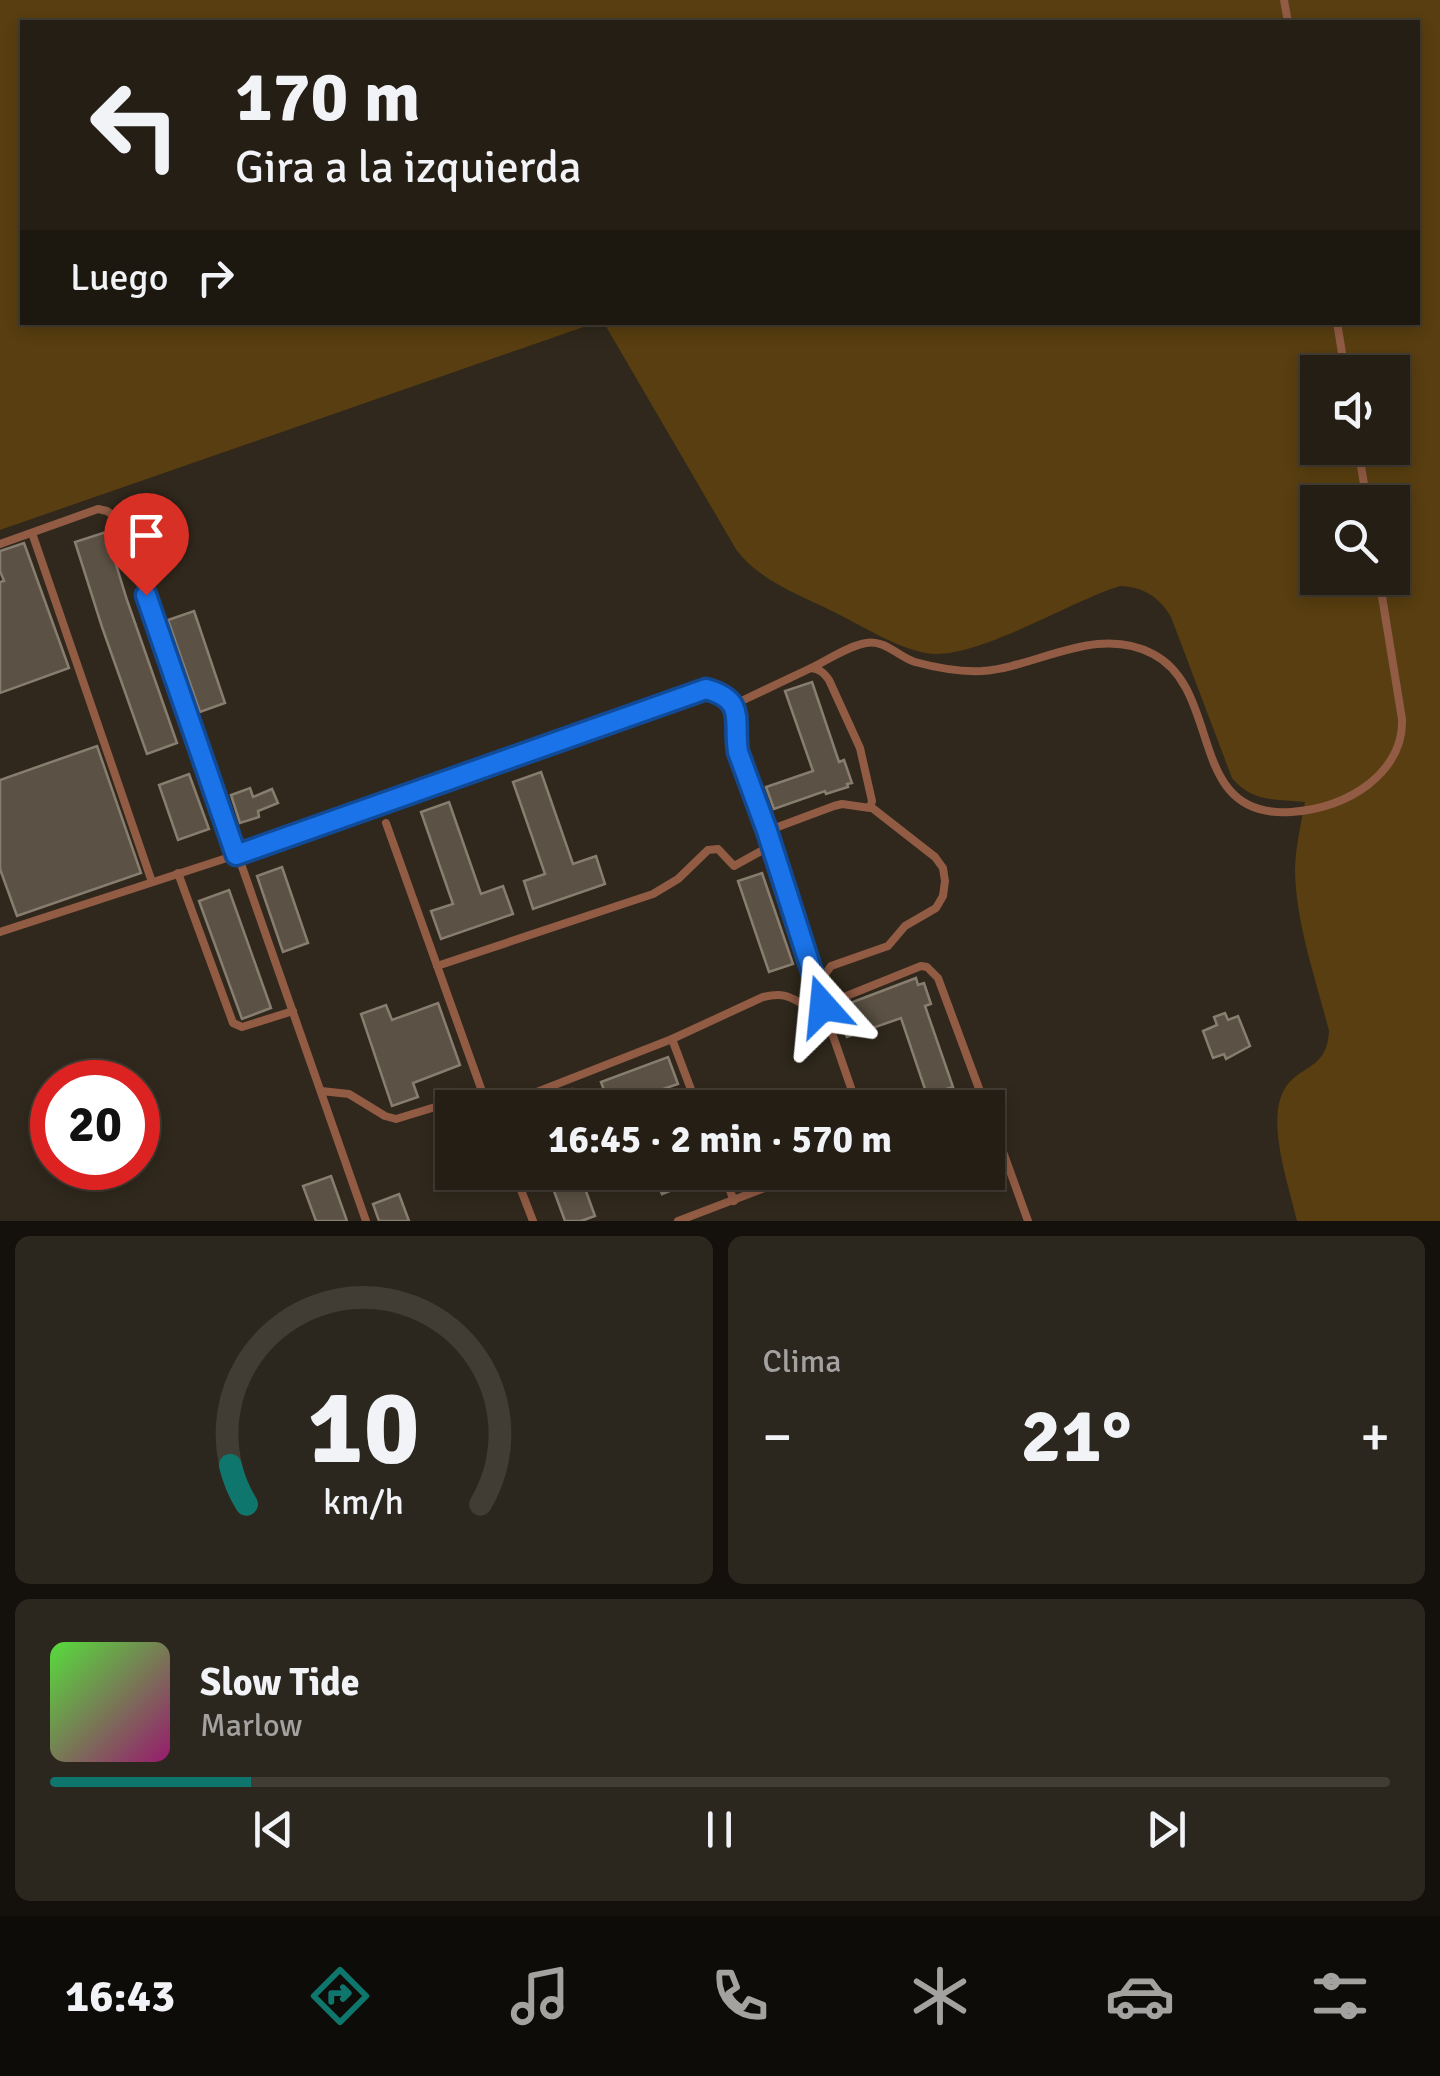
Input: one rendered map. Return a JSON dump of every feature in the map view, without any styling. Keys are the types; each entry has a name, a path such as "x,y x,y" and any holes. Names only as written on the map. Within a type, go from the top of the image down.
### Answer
{"lane":[{"path":"1337,325 1342,355"},
{"path":"0,544 98,509 121,521 366,1221"},
{"path":"32,532 152,882"},
{"path":"734,704 868,642 914,662 957,671 1007,667 1099,644 1126,645 1164,661 1182,680 1218,773 1236,799 1268,811 1308,810 1336,802 1362,788 1389,763 1400,741 1402,719 1382,595"},
{"path":"811,668 824,672 829,680 860,748 871,807"},
{"path":"0,932 236,855 706,689 718,692 734,704 738,752 852,1090"},
{"path":"767,831 834,806 871,807 935,857 943,868 943,896 936,908 905,926 888,946 831,966 816,987"},
{"path":"386,823 482,1090"},
{"path":"437,966 653,894 678,879 708,850 718,850 734,866 772,845"},
{"path":"178,873 233,1023 242,1027 293,1012"},
{"path":"542,1090 763,998 779,993 814,1009 927,966 938,978 980,1090"},
{"path":"672,1039 691,1090"},
{"path":"321,1091 349,1094 396,1119 435,1107"},
{"path":"1005,1159 1028,1221"},
{"path":"521,1190 533,1221"},
{"path":"730,1190 734,1201"},
{"path":"678,1221 762,1190"}],"shaded area":[{"path":"0,0 1440,0 1440,1221 1297,1221 1278,1136 1279,1103 1290,1082 1323,1053 1329,1031 1296,891 1296,854 1305,802 1257,796 1232,778 1171,617 1161,604 1144,591 1120,586 969,648 926,653 890,641 770,579 737,551 605,325 1420,325 1420,20 20,20 20,325 589,325 0,530"}],"building":[{"path":"106,532 177,743 147,754 75,542"},
{"path":"24,543 69,668 0,693 0,582 4,581 0,551"},
{"path":"194,611 225,703 200,712 168,620"},
{"path":"812,682 839,762 844,760 852,783 774,809 766,787 813,771 785,691"},
{"path":"97,746 141,873 17,916 0,869 0,780"},
{"path":"541,772 573,864 596,856 605,884 533,909 524,881 545,874 513,782"},
{"path":"189,774 209,829 178,840 159,785"},
{"path":"250,788 253,797 272,789 278,803 258,811 259,817 240,823 231,795"},
{"path":"449,802 481,894 503,886 513,914 441,939 431,911 453,904 421,812"},
{"path":"282,867 308,943 283,952 257,876"},
{"path":"762,873 793,964 769,972 738,881"},
{"path":"229,890 271,1008 242,1019 199,901"},
{"path":"916,978 918,985 924,983 931,1004 925,1006 953,1087 925,1090 901,1018 847,1037 837,1008"},
{"path":"438,1003 460,1065 413,1083 418,1097 392,1106 361,1014 386,1005 392,1020"},
{"path":"1225,1013 1228,1020 1238,1016 1250,1046 1226,1059 1224,1054 1213,1058 1203,1031 1217,1025 1214,1017"},
{"path":"668,1057 678,1084 660,1090 604,1090 601,1082"},
{"path":"331,1176 347,1221 316,1221 303,1186"},
{"path":"554,1190 586,1190 595,1216 565,1221"},
{"path":"399,1194 409,1221 379,1221 373,1204"}],"route":[{"path":"146,595 236,855 706,689 718,692 734,704 738,752 823,1006"}]}
